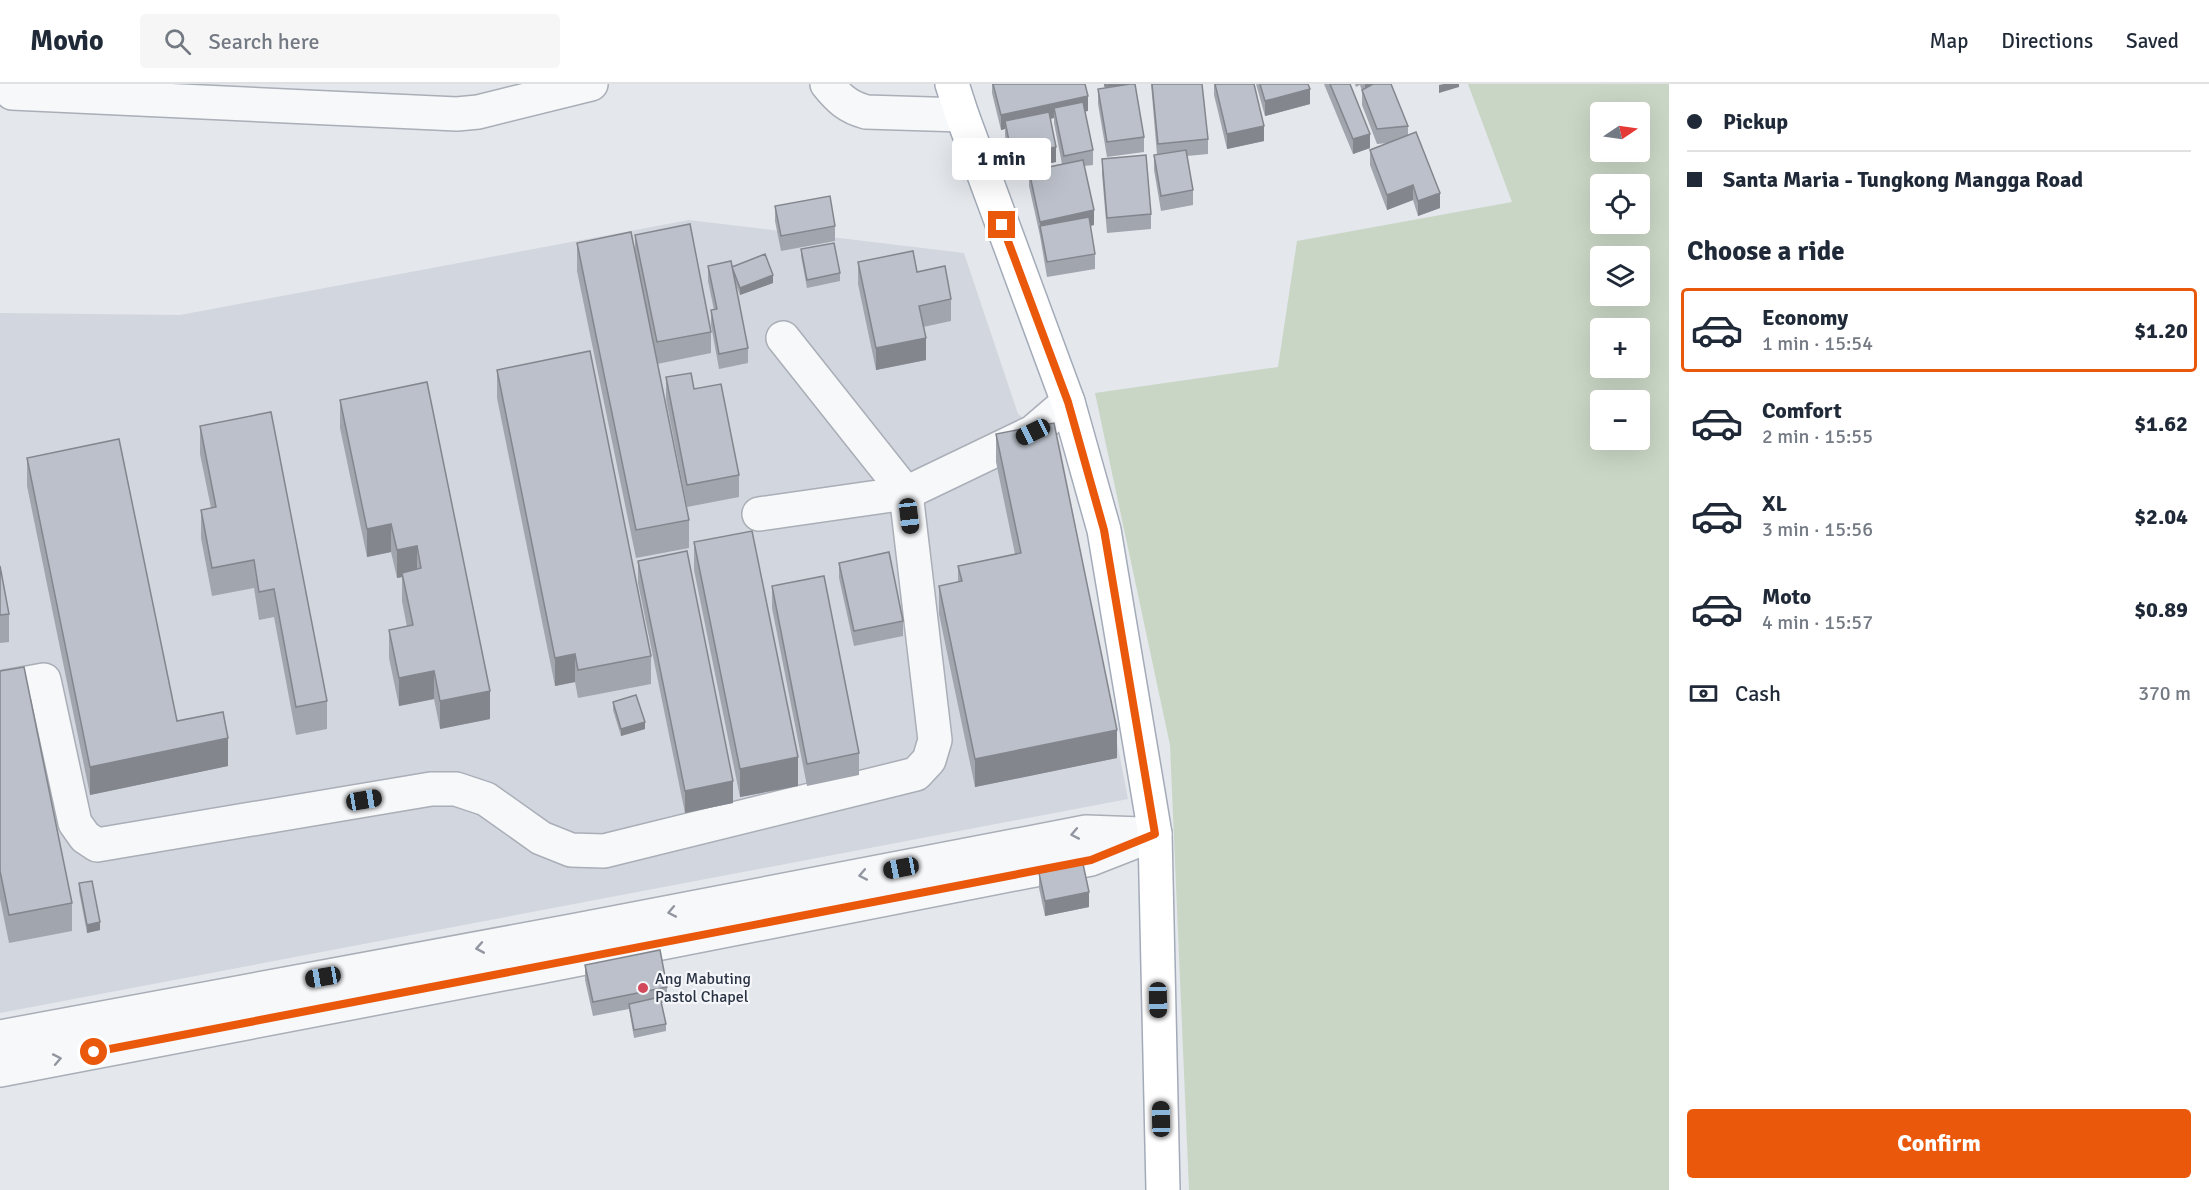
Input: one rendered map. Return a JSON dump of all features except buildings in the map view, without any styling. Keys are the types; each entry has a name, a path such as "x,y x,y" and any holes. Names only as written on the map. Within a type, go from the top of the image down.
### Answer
{"main road":[{"path":"952,84 1068,402 1104,530 1155,834 1163,1190"}],"street":[{"path":"12,93 457,114 478,112 591,84"},
{"path":"827,84 840,100 853,108 866,112 962,115"},
{"path":"0,688 44,680 75,823 85,837 97,845 431,789 456,789 486,799 541,838 571,850 604,851 916,774 929,760 935,740 906,494 783,338"},
{"path":"759,514 906,494 1033,432 1068,402"},
{"path":"0,1037 565,933 1086,832 1155,834"},
{"path":"0,1070 1091,860 1155,834"}],"shaded area":[{"path":"689,220 964,253 1018,414 1060,445 1128,799 0,1013 0,313 180,315"}],"green space":[{"path":"1468,84 1669,84 1669,1190 1189,1190 1170,745 1095,393 1278,367 1297,241 1512,202"}],"place":[{"name":"Ang Mabuting Pastol Chapel","path":"643,988"}],"route":[{"path":"94,1052 1091,860 1155,834 1104,530 1068,402 1002,225"}]}
